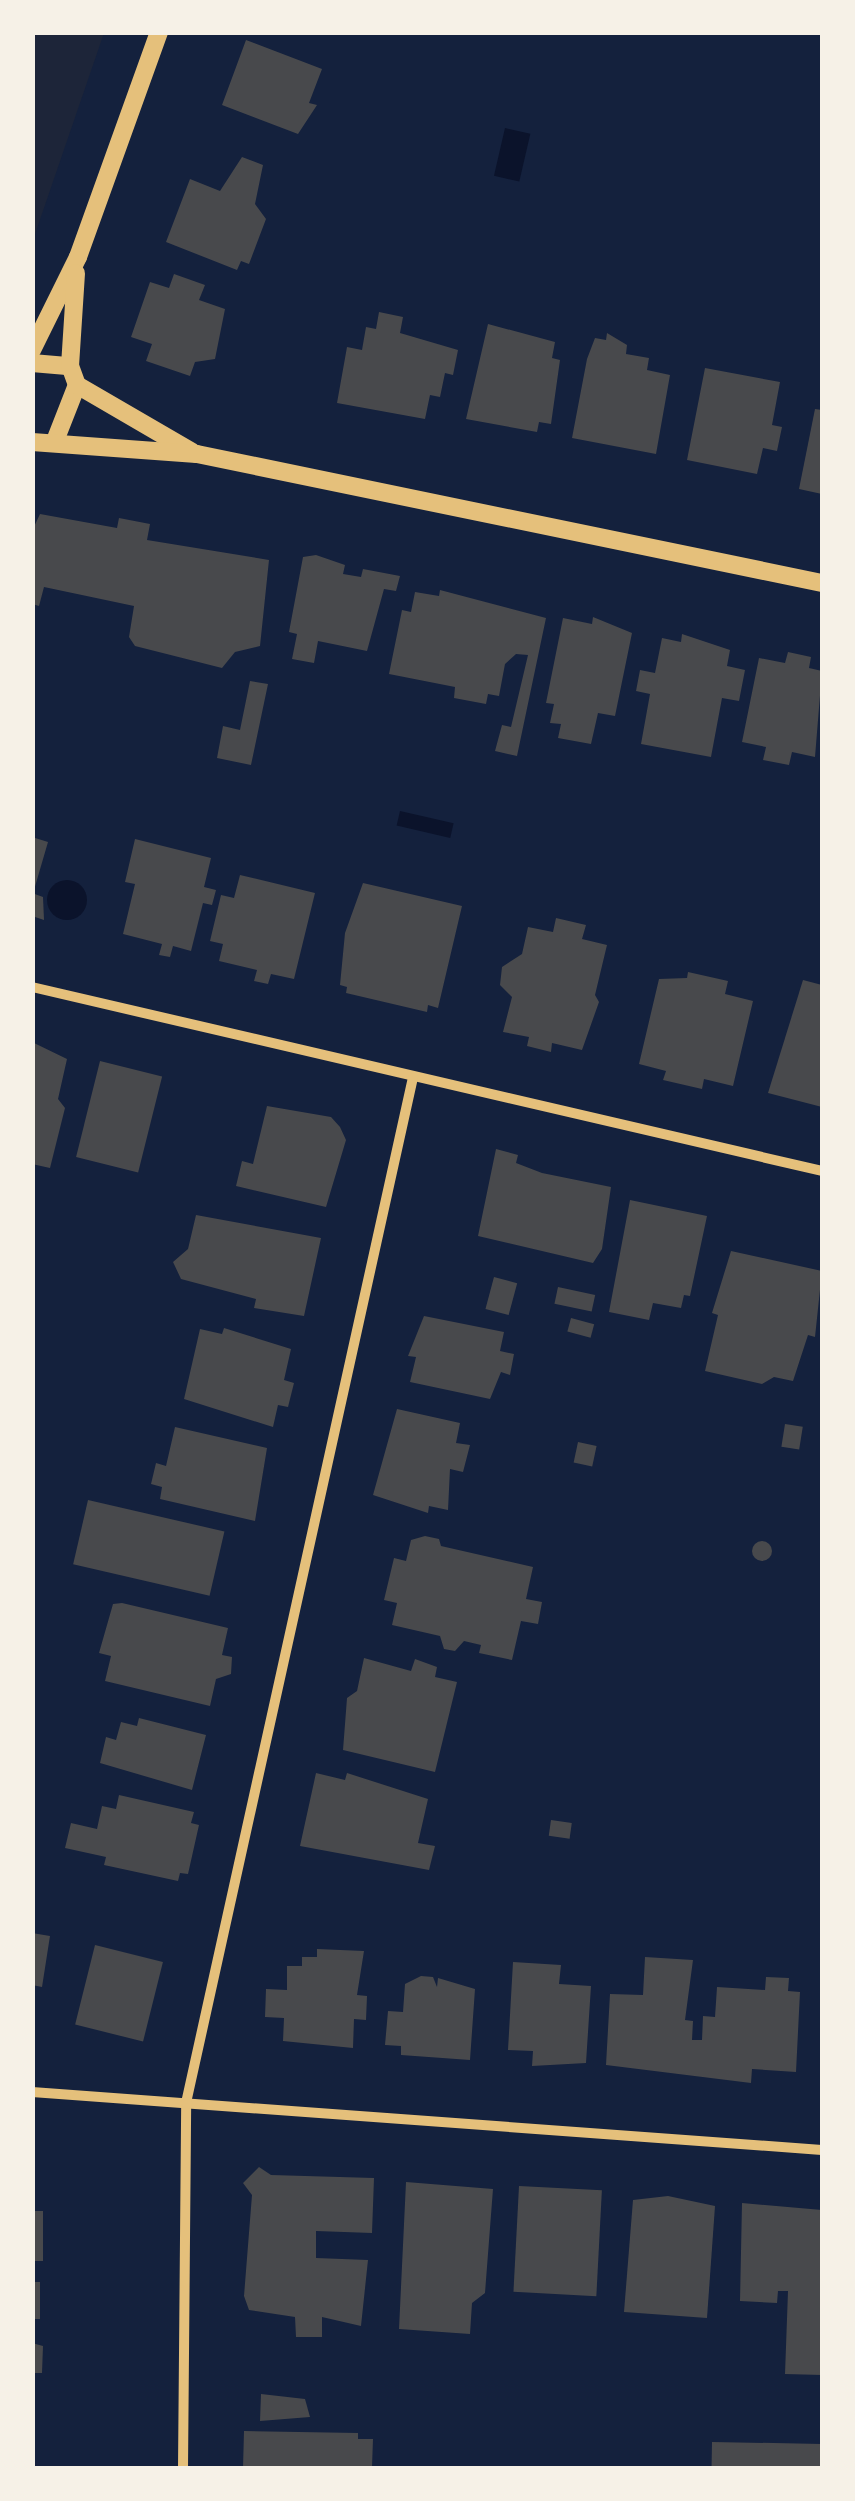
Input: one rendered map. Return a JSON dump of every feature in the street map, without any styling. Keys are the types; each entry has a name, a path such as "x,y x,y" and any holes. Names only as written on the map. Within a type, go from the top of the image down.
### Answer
{"street":[{"path":"32,350 78,257 159,32"},
{"path":"78,257 70,366 78,385 197,454"},
{"path":"32,363 70,366"},
{"path":"78,385 39,444 197,454 822,583"},
{"path":"32,987 822,1171"},
{"path":"183,2468 186,2103 413,1077"},
{"path":"32,2092 822,2150"}],"shaded area":[{"path":"32,33 104,33 33,240"},
{"path":"505,128 530,134 519,182 494,176"},
{"path":"400,811 454,823 450,838 397,826"},
{"path":"67,880 81,886 87,900 81,914 67,920 53,914 47,900 53,886"}],"building":[{"path":"246,40 322,69 309,103 317,105 298,134 222,105"},
{"path":"242,157 263,165 255,204 266,219 249,264 241,261 237,270 166,242 190,179 220,191"},
{"path":"174,274 205,285 199,300 225,309 215,359 195,362 190,376 146,361 152,344 131,337 150,282 169,288"},
{"path":"379,312 403,317 400,333 458,350 453,375 445,373 440,397 430,395 425,419 337,403 347,347 362,350 366,327 376,329"},
{"path":"488,324 555,342 552,358 560,360 551,424 539,422 537,432 466,419"},
{"path":"607,333 627,345 626,354 649,358 647,370 670,375 656,454 572,438 587,359 595,338 606,340"},
{"path":"705,368 780,382 772,425 782,427 777,451 763,448 757,474 687,460"},
{"path":"815,409 822,410 822,494 799,489"},
{"path":"40,514 117,528 119,518 150,524 147,540 269,560 260,646 235,652 222,668 135,646 129,637 134,606 44,587 39,606 32,604 32,531"},
{"path":"316,555 345,565 343,574 361,577 363,569 400,576 396,591 384,589 367,651 318,641 314,663 292,659 297,634 289,632 303,557"},
{"path":"440,590 546,618 517,756 495,751 502,725 511,727 528,655 516,654 505,664 499,696 488,694 486,704 454,698 455,687 389,674 402,610 411,612 415,592 439,596"},
{"path":"593,617 632,633 615,716 598,713 591,744 558,738 561,724 550,723 554,704 546,703 563,618 592,624"},
{"path":"682,634 730,650 727,666 745,670 739,701 722,698 711,757 641,744 650,694 636,691 640,670 655,673 662,638 681,642"},
{"path":"788,652 811,657 809,668 822,671 815,757 792,752 789,765 763,760 766,747 742,742 759,658 785,663"},
{"path":"250,681 268,684 251,765 217,758 223,726 240,730"},
{"path":"32,837 48,842 34,890 32,890"},
{"path":"135,839 211,858 204,887 216,890 212,905 203,903 191,951 173,946 170,957 159,955 162,944 123,934 135,884 125,882"},
{"path":"240,875 315,893 294,979 271,974 268,984 254,981 257,970 219,961 223,944 210,941 221,895 234,898"},
{"path":"363,883 462,906 438,1008 428,1005 427,1012 346,993 347,987 340,985 345,933"},
{"path":"32,893 43,897 44,920 32,916"},
{"path":"556,918 586,925 582,939 607,945 595,995 599,1002 582,1050 552,1043 551,1052 527,1046 529,1037 503,1032 512,997 500,985 502,967 522,954 528,927 553,932"},
{"path":"688,972 728,981 725,994 753,1001 733,1086 704,1079 702,1089 663,1080 666,1071 639,1064 659,979 687,978"},
{"path":"803,980 822,985 822,1107 768,1093"},
{"path":"32,1042 67,1059 58,1099 65,1108 50,1168 32,1164"},
{"path":"100,1061 162,1076 138,1173 76,1157"},
{"path":"267,1106 331,1117 340,1127 346,1140 326,1207 236,1186 242,1161 253,1164"},
{"path":"496,1149 518,1155 516,1163 542,1173 611,1187 602,1249 593,1263 478,1236"},
{"path":"630,1200 707,1216 690,1296 684,1295 681,1308 653,1303 649,1320 609,1312"},
{"path":"196,1215 321,1238 304,1316 254,1308 256,1299 181,1279 173,1262 188,1249"},
{"path":"731,1251 822,1271 815,1337 808,1335 793,1381 774,1377 762,1384 705,1371 718,1315 712,1313"},
{"path":"494,1277 517,1283 509,1315 485,1309"},
{"path":"558,1287 595,1295 592,1312 554,1304"},
{"path":"424,1316 504,1332 500,1351 514,1354 510,1375 501,1372 490,1399 410,1382 416,1357 408,1356"},
{"path":"571,1318 594,1324 591,1338 567,1332"},
{"path":"224,1328 291,1349 284,1380 294,1383 288,1407 278,1405 273,1427 184,1399 200,1329 222,1334"},
{"path":"397,1409 460,1423 456,1443 470,1445 463,1472 450,1469 448,1510 429,1506 428,1513 373,1495"},
{"path":"785,1424 803,1427 799,1450 781,1447"},
{"path":"175,1427 267,1448 255,1521 160,1499 162,1487 151,1484 156,1463 166,1466"},
{"path":"578,1442 597,1446 592,1466 574,1463"},
{"path":"88,1500 224,1531 210,1596 73,1564"},
{"path":"425,1536 439,1539 441,1546 533,1567 526,1599 542,1602 538,1624 521,1621 512,1660 479,1653 481,1645 464,1641 455,1651 444,1649 440,1636 392,1625 397,1603 384,1600 394,1558 406,1561 411,1540"},
{"path":"762,1541 772,1551 762,1561 752,1551"},
{"path":"113,1604 228,1628 222,1655 232,1657 231,1674 216,1679 210,1706 105,1681 111,1656 99,1653"},
{"path":"364,1658 411,1671 415,1659 437,1667 435,1677 457,1682 435,1772 343,1750 347,1698 357,1691"},
{"path":"139,1718 206,1735 192,1790 100,1763 106,1737 116,1740 121,1722 137,1726"},
{"path":"316,1773 345,1780 347,1773 428,1799 418,1843 435,1846 429,1870 300,1846"},
{"path":"119,1795 194,1812 191,1823 199,1825 188,1874 180,1873 178,1881 104,1865 106,1857 65,1848 71,1823 97,1829 102,1806 116,1809"},
{"path":"551,1820 572,1823 570,1839 549,1836"},
{"path":"32,1933 50,1936 42,1987 32,1985"},
{"path":"95,1945 163,1962 143,2041 75,2025"},
{"path":"317,1949 364,1951 357,1995 367,1996 366,2020 354,2019 353,2048 283,2041 284,2018 265,2017 266,1989 287,1990 287,1966 302,1966 302,1957 317,1957"},
{"path":"645,1957 693,1960 685,2020 693,2021 692,2040 702,2040 703,2016 715,2017 717,1987 765,1990 766,1977 789,1978 788,1991 800,1992 796,2072 752,2069 751,2083 606,2065 610,1994 643,1995"},
{"path":"513,1962 561,1965 559,1984 591,1986 586,2063 532,2066 533,2051 508,2050"},
{"path":"421,1976 433,1977 437,1987 438,1978 475,1989 470,2060 401,2055 401,2046 385,2045 388,2011 403,2012 405,1984"},
{"path":"259,2167 271,2175 374,2178 372,2233 316,2231 316,2258 368,2260 361,2326 322,2317 322,2337 296,2337 295,2317 249,2310 244,2296 252,2195 243,2183"},
{"path":"406,2182 493,2189 485,2293 472,2303 470,2334 399,2329"},
{"path":"519,2186 602,2190 596,2296 513,2292"},
{"path":"668,2196 715,2206 707,2318 624,2312 633,2200"},
{"path":"742,2203 822,2210 822,2375 785,2374 788,2291 778,2291 777,2303 740,2301"},
{"path":"32,2211 43,2211 43,2261 32,2261"},
{"path":"32,2282 40,2282 40,2319 32,2319"},
{"path":"32,2343 43,2346 42,2373 32,2373"},
{"path":"261,2394 305,2399 310,2417 260,2421"},
{"path":"244,2431 358,2433 358,2439 373,2439 372,2467 243,2468"},
{"path":"712,2442 822,2444 822,2468 712,2468"}]}
